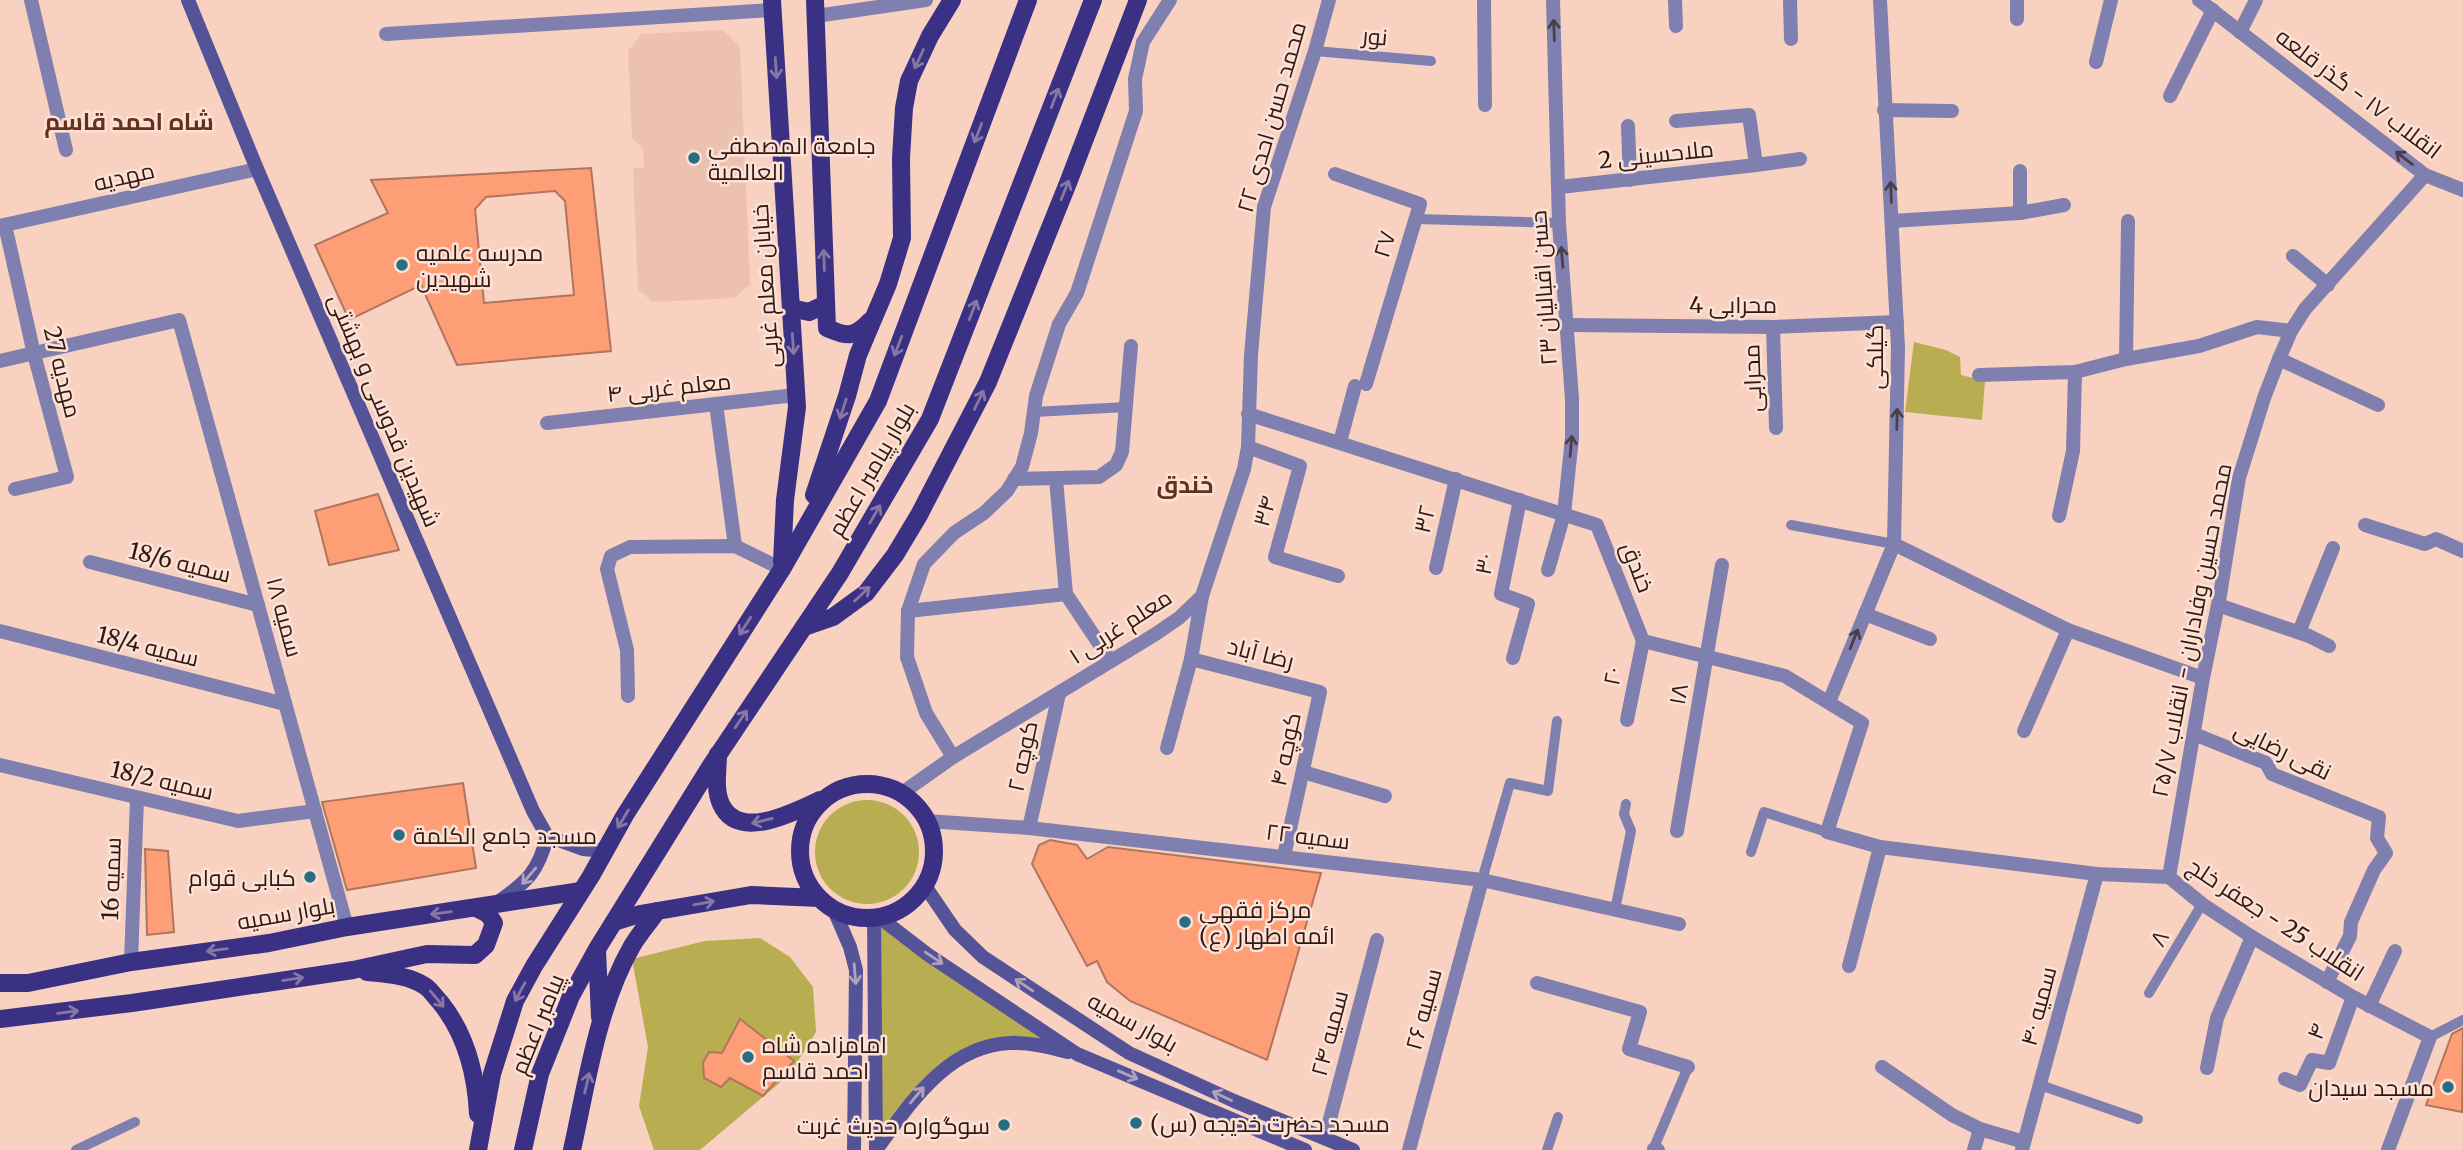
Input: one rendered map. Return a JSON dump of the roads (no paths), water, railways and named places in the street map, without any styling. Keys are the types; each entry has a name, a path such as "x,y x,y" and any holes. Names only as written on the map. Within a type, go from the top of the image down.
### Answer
{"main road":[{"name":"شهیدین قدوسی و بهشتی","path":"188,0 257,169 527,798 547,836"},
{"path":"581,891 633,803 782,569 804,528 870,320 887,284 902,238 901,158 904,108 909,80 930,36 952,0"},
{"name":"بلوار پیامبر اعظم","path":"804,528 878,401 1028,0"},
{"name":"بلوار پیامبر اعظم","path":"614,922 718,754 840,573 930,419 1093,0"},
{"path":"804,627 833,618 866,593 895,555 919,515 988,382 1138,0"},
{"name":"خیابان معلم غربی","path":"772,5 797,407 785,500 782,569"},
{"path":"816,8 827,328 841,335 853,335 861,331 870,320"},
{"path":"791,308 809,312 826,304"},
{"path":"718,754 717,788 721,804 734,818 751,824 786,816 844,788 863,784 883,786 902,793 916,805 927,821 934,842 933,865 925,886 912,902 894,913 877,918 854,917 834,910 819,898 808,883 801,865 800,846 804,828 813,811 826,797"},
{"path":"0,1019 132,1003 353,970 427,954 475,955 486,945 494,923 485,906 518,888 534,873 547,836 583,849 605,851"},
{"name":"بلوار سمیه","path":"925,886 955,930 983,957 1129,1053 1234,1101 1353,1150"},
{"name":"پیامبر اعظم","path":"479,1149 492,1074 515,1001 581,891"},
{"name":"بلوار سمیه","path":"0,984 28,983 131,961 269,943 347,927 581,891"},
{"path":"614,922 657,911 751,895 819,898"},
{"path":"834,910 850,947 856,970 854,1150"},
{"path":"572,1150 600,1027 615,983 632,946 657,911"},
{"path":"876,1150 877,918"},
{"name":"بلوار سمیه","path":"877,918 1077,1054 1306,1150"},
{"name":"پیامبر اعظم","path":"523,1150 540,1074 571,996 614,922"},
{"path":"597,949 600,1027"},
{"path":"353,970 407,977 427,987 446,1010 463,1037 477,1088 479,1149"},
{"path":"876,1150 916,1095 935,1076 956,1061 980,1050 1008,1043 1036,1044 1077,1054"}],"street":[{"path":"31,0 66,150"},
{"path":"816,8 926,0"},
{"path":"953,757 926,713 907,657 908,611 924,564 954,533 984,513 1007,491 1022,467 1031,433 1036,396 1059,324 1077,293 1136,111 1135,79 1143,42 1170,0"},
{"name":"۲۲ محمد حسن احدی","path":"1248,414 1264,207 1329,0"},
{"path":"1484,0 1485,105"},
{"name":"۲۳ حسن اقبالیان","path":"1548,570 1564,514 1572,438 1572,386 1559,223 1553,0"},
{"path":"1675,0 1676,26"},
{"path":"1790,0 1791,39"},
{"name":"گیلکی","path":"1829,702 1894,544 1898,348 1880,0"},
{"path":"2017,0 2017,19"},
{"path":"2096,62 2111,0"},
{"name":"انقلاب ۱۷ - گذر قلعه","path":"2199,0 2425,174 2463,190"},
{"path":"2240,32 2256,0"},
{"path":"386,34 772,5"},
{"path":"2170,96 2213,10"},
{"path":"1884,110 1952,111"},
{"path":"1676,121 1749,115 1756,165"},
{"path":"1628,127 1630,180"},
{"name":"ملاحسینی 2","path":"1560,187 1800,159"},
{"name":"مهدیه","path":"3,226 257,169"},
{"path":"2020,170 2020,213"},
{"name":"۲۷","path":"1335,174 1420,204 1340,442"},
{"name":"محمد حسین وفاداران - انقلاب ۲۵/۷","path":"2169,877 2239,478 2264,398 2291,331 2305,309 2425,174"},
{"path":"1892,221 2020,213 2064,205"},
{"path":"2126,359 2128,222"},
{"name":"مهدیه 27","path":"3,226 67,477 15,489"},
{"path":"2293,256 2328,285"},
{"name":"سمیه ۱۸","path":"34,354 179,320 347,927"},
{"name":"محرابی 4","path":"1568,325 1773,327 1897,322"},
{"name":"محرابی","path":"1773,327 1776,428"},
{"path":"1979,375 2075,372 2126,359 2199,346 2257,327 2291,331"},
{"path":"1014,479 1099,477 1116,465 1122,452 1131,346"},
{"path":"0,361 34,354"},
{"path":"2279,359 2378,405"},
{"path":"2059,516 2073,451 2075,372"},
{"name":"معلم غربی ۴","path":"547,423 796,395"},
{"path":"716,404 735,546"},
{"name":"خندق","path":"1248,414 1597,525 1643,641"},
{"name":"معلم غربی ۱","path":"902,793 953,757 1154,635 1179,618 1202,596 1244,468 1248,447 1248,414"},
{"name":"۳۴","path":"1248,447 1300,466 1275,557 1338,576"},
{"path":"1056,479 1066,594 1110,660"},
{"name":"۳۲","path":"1436,568 1456,480"},
{"name":"۳۰","path":"1513,658 1528,604 1501,594 1520,500"},
{"path":"2365,525 2425,544 2436,539 2463,551"},
{"path":"1894,544 2068,630 2203,678"},
{"path":"628,696 627,650 607,569 611,556 630,547 735,546 782,569"},
{"path":"2299,632 2333,548"},
{"name":"سمیه 18/6","path":"90,562 258,605"},
{"name":"۱۸","path":"1677,831 1723,565"},
{"path":"908,611 1066,594"},
{"path":"1167,748 1191,659 1202,596"},
{"path":"2218,605 2299,632 2329,646"},
{"path":"1865,614 1930,639"},
{"path":"2024,731 2068,630"},
{"name":"سمیه 18/4","path":"0,631 285,704"},
{"path":"1643,641 1785,677 1862,723 1827,832"},
{"name":"۲۰","path":"1627,720 1643,641"},
{"name":"رضا آباد","path":"1191,659 1320,692"},
{"name":"کوچه ۴","path":"1284,856 1320,692"},
{"name":"کوچه ۲","path":"1029,828 1059,694"},
{"name":"نقی رضایی","path":"2194,734 2266,763 2273,774 2379,817 2377,838 2386,853 2374,870 2351,922 2350,936 2326,982"},
{"name":"سمیه 18/2","path":"0,765 238,821 315,811"},
{"path":"1303,772 1385,796"},
{"name":"سمیه 16","path":"131,961 137,799"},
{"name":"سمیه ۲۲","path":"927,821 1029,828 1482,880 1679,924"},
{"name":"انقلاب 25 - جعفر خلج","path":"1827,832 1880,847 2097,874 2169,877 2202,904 2252,937 2353,998 2430,1037"},
{"path":"1849,966 1880,847"},
{"name":"سمیه ۴۰","path":"2023,1146 2097,874"},
{"name":"سمیه ۲۶","path":"1409,1150 1482,880"},
{"path":"2207,1068 2217,1018 2252,937"},
{"name":"سمیه ۲۴","path":"1325,1138 1377,940"},
{"path":"2369,1006 2395,951"},
{"path":"1537,983 1640,1012 1629,1049 1688,1067"},
{"name":"۴","path":"2285,1079 2300,1085 2312,1060 2329,1063 2353,998"},
{"path":"2388,1150 2430,1037"},
{"path":"1882,1067 1952,1115 2023,1146"},
{"path":"1974,1150 1980,1129"}],"lane":[{"name":"نور","path":"1315,51 1431,61"},
{"path":"1416,219 1559,223"},
{"path":"1034,412 1126,407"},
{"path":"1791,524 1894,544"},
{"path":"1482,880 1510,783 1548,791 1558,721"},
{"path":"1615,910 1630,831 1624,814 1626,804"},
{"path":"1751,852 1764,812 1827,832"},
{"name":"۸","path":"2149,993 2202,904"},
{"path":"2430,1037 2463,1020"},
{"path":"1655,1149 1688,1067"},
{"path":"2040,1085 2138,1119"},
{"path":"1547,1150 1558,1117"},
{"path":"76,1150 135,1122"}],"place":[{"name":"جامعة المصطفی العالمیة","path":"694,158"},
{"name":"مدرسه علمیه شهیدین","path":"402,265"},
{"name":"مسجد جامع الکلمة","path":"399,835"},
{"name":"کبابی قوام","path":"310,877"},
{"name":"مرکز فقهی ائمه اطهار (ع)","path":"1185,922"},
{"name":"امامزاده شاه احمد قاسم","path":"748,1057"},
{"name":"مسجد سیدان","path":"2448,1087"},
{"name":"مسجد حضرت خدیجه (س)","path":"1136,1123"},
{"name":"سوگواره حدیث غربت","path":"1004,1125"}],"district":[{"name":"شاه احمد قاسم","path":"129,121"},
{"name":"خندق","path":"1185,484"}]}
